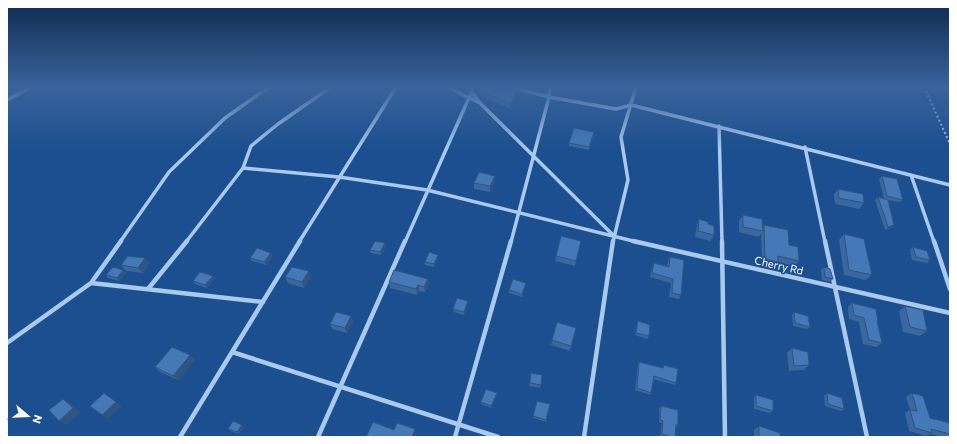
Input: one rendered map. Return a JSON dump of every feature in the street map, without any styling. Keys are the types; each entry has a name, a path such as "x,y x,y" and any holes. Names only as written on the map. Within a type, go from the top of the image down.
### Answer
{"street":[{"path":"7,343 91,283 170,172 225,118 240,108"},
{"path":"148,289 207,216 243,168 251,146 278,124 302,108"},
{"path":"180,437 339,177 383,108"},
{"path":"318,437 465,108"},
{"path":"485,108 614,237"},
{"path":"455,437 519,214 546,108"},
{"path":"609,108 616,109 621,108"},
{"path":"584,437 614,237 628,180 621,137 631,108"},
{"path":"643,108 950,184"},
{"path":"719,126 723,261 725,437"},
{"path":"805,147 836,287 866,437"},
{"name":"Cherry Rd","path":"243,168 339,177 428,190 614,237 950,313"},
{"path":"912,175 950,289"},
{"path":"91,283 263,302"},
{"path":"232,352 498,437"}],"path":[{"path":"933,108 950,144"}],"building":[{"path":"574,128 594,132 589,147 569,143"},
{"path":"479,172 495,176 490,186 474,183"},
{"path":"882,176 897,179 903,200 887,196"},
{"path":"838,189 863,194 864,203 839,198"},
{"path":"878,197 888,200 894,225 888,227"},
{"path":"743,215 762,219 763,231 743,227"},
{"path":"699,219 714,226 714,235 698,231"},
{"path":"764,225 788,230 789,245 798,247 799,261 778,256 778,262 765,259"},
{"path":"844,234 864,239 872,275 849,270"},
{"path":"561,236 581,241 576,261 556,256"},
{"path":"375,241 385,243 380,252 370,250"},
{"path":"913,247 927,251 930,260 916,257"},
{"path":"257,248 271,253 264,262 250,258"},
{"path":"429,252 438,255 434,264 425,262"},
{"path":"128,256 145,258 138,268 121,265"},
{"path":"670,257 684,260 681,295 672,293 673,279 652,273 654,263 669,267"},
{"path":"113,267 123,270 117,278 106,275"},
{"path":"292,267 309,271 302,282 285,277"},
{"path":"824,267 830,269 833,279 825,277"},
{"path":"394,270 428,279 424,287 418,285 416,289 389,282"},
{"path":"200,272 213,276 205,285 193,281"},
{"path":"513,279 526,283 522,294 509,290"},
{"path":"457,298 468,301 464,312 453,309"},
{"path":"852,303 876,309 882,343 869,340 864,318 854,315"},
{"path":"905,306 923,310 927,331 910,327"},
{"path":"336,312 351,316 345,328 330,324"},
{"path":"794,312 808,316 810,327 795,323"},
{"path":"638,321 650,325 649,336 636,333"},
{"path":"557,322 576,328 571,346 552,340"},
{"path":"172,347 190,355 173,376 155,367"},
{"path":"792,348 808,352 809,365 794,366"},
{"path":"639,362 663,368 664,365 678,369 676,383 654,376 651,393 637,388"},
{"path":"531,373 542,375 541,385 530,383"},
{"path":"486,389 497,393 491,406 481,402"},
{"path":"104,393 116,402 102,415 90,406"},
{"path":"827,393 842,398 844,409 828,404"},
{"path":"912,393 923,396 930,418 950,423 950,434 931,429 932,433 915,428 910,410 917,411"},
{"path":"756,395 773,400 773,411 756,406"},
{"path":"63,399 73,408 59,421 49,410"},
{"path":"537,401 550,404 546,420 533,416"},
{"path":"661,406 678,410 678,425 676,424 675,437 662,434 663,421 660,420"},
{"path":"233,421 242,425 237,432 228,429"},
{"path":"373,422 394,430 397,423 415,429 412,437 366,437"},
{"path":"759,426 780,433 780,437 759,437"}]}
